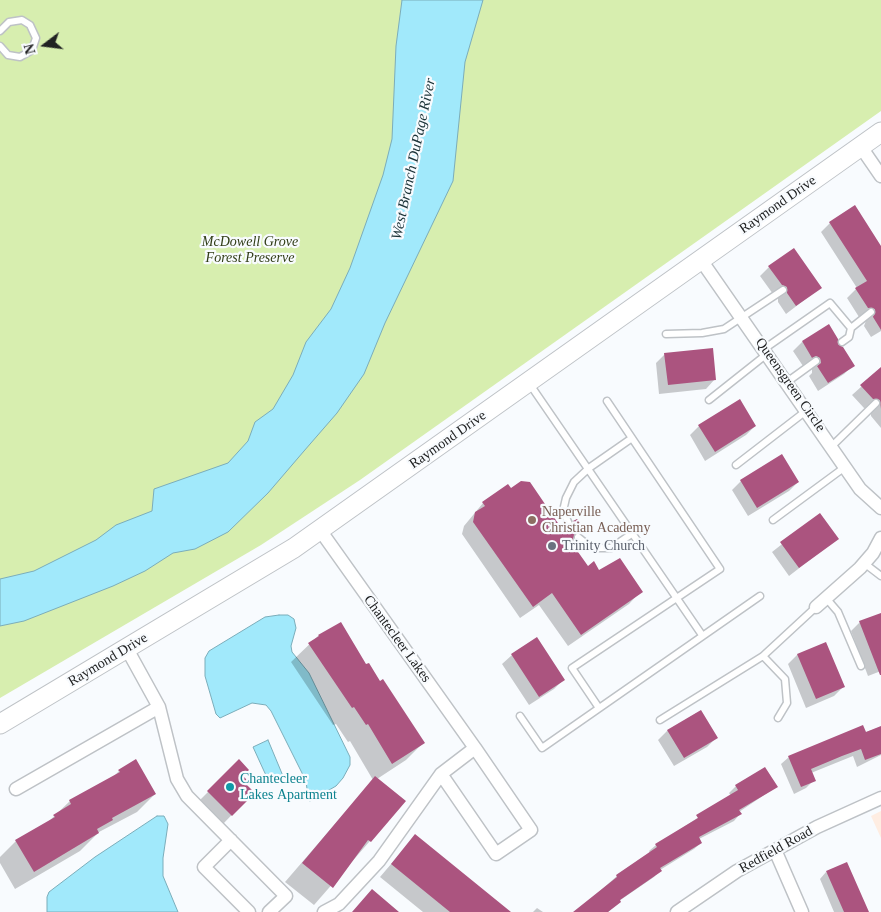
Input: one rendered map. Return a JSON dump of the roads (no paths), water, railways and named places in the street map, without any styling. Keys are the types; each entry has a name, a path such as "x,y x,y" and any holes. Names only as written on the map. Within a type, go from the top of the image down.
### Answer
{"street":[{"name":"Raymond Drive","path":"0,724 252,574 320,530 881,132"},
{"path":"861,147 881,176"},
{"name":"Queensgreen Circle","path":"701,260 832,446 860,489 881,508"},
{"name":"Chantecleer Lakes","path":"320,530 531,830 496,854 441,774"},
{"path":"816,607 864,564 881,538"},
{"path":"127,649 159,707 177,779 187,796 286,896 269,912"},
{"path":"16,789 159,707"},
{"path":"324,912 339,904 379,861 441,774 475,748"},
{"name":"Redfield Road","path":"677,912 736,871 817,827 881,798"},
{"path":"231,840 204,867 248,912"},
{"path":"775,850 802,912"}],"lane":[{"path":"0,31 9,22 22,20 30,25 36,38 32,50 20,57 8,55 0,46"},
{"path":"666,334 716,330 742,318 783,290"},
{"path":"709,400 766,352 830,303 851,328"},
{"path":"842,342 849,336 851,328 871,312"},
{"path":"787,382 816,361"},
{"path":"529,382 702,635"},
{"path":"600,708 572,668 720,569 607,401"},
{"path":"832,446 876,403"},
{"path":"736,465 807,410"},
{"path":"569,524 563,511 566,498 574,482 588,468 632,438"},
{"path":"773,520 845,467"},
{"path":"578,537 588,545 598,548 611,548 633,534"},
{"path":"864,564 881,576"},
{"path":"520,716 542,748 760,596"},
{"path":"826,598 838,612 861,666"},
{"path":"660,720 763,656 816,607"},
{"path":"763,656 785,679 787,703 778,718"}],"water":[{"name":"West Branch DuPage River","path":"402,0 483,0 465,62 453,181 385,323 364,374 337,413 268,493 228,532 195,549 173,553 145,571 113,586 24,621 0,626 0,579 34,571 96,540 116,525 152,511 154,489 228,463 248,441 255,422 273,409 293,375 306,342 331,309 350,268 383,175 392,139 396,46"},
{"path":"288,615 294,619 296,628 291,646 292,652 309,673 350,757 350,765 336,786 310,801 305,799 306,781 271,711 266,705 252,703 220,718 216,714 205,676 205,658 209,651 265,617"},
{"path":"268,740 283,776 269,782 253,747"},
{"path":"157,816 164,816 168,824 163,858 163,876 178,912 47,912 49,892 95,857"}],"place":[{"name":"Naperville Christian Academy","path":"532,520"},
{"name":"Trinity Church","path":"552,546"},
{"name":"Chantecleer Lakes Apartment","path":"230,787"}],"park label":[{"name":"McDowell Grove Forest Preserve","path":"250,250"}]}
